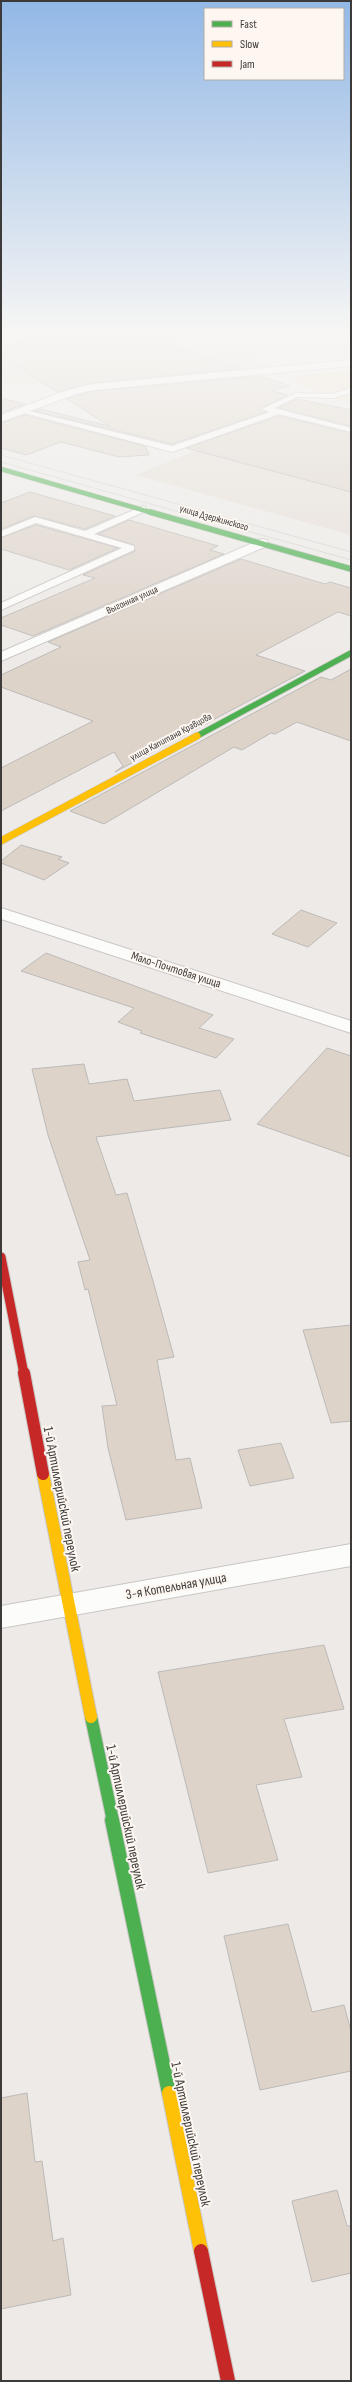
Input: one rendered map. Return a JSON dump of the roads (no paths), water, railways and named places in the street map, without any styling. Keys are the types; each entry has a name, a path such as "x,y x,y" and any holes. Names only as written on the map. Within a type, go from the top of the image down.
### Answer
{"street":[{"name":"улица Дзержинского","path":"1,469 351,568"},
{"name":"Выгонная улица","path":"1,657 262,543"},
{"name":"улица Капитана Кравцова","path":"1,841 351,653"},
{"name":"Мало-Почтовая улица","path":"1,913 351,1027"},
{"name":"1-й Артиллерийский переулок","path":"1,1257 68,1605 228,2381"},
{"name":"3-я Котельная улица","path":"1,1616 351,1555"}],"lane":[{"path":"153,444 172,449 186,444"},
{"path":"86,534 143,510"},
{"path":"1,534 35,520 131,548 1,606"}],"tram line":[{"path":"1,455 351,552"},
{"path":"1,462 351,560"}]}
